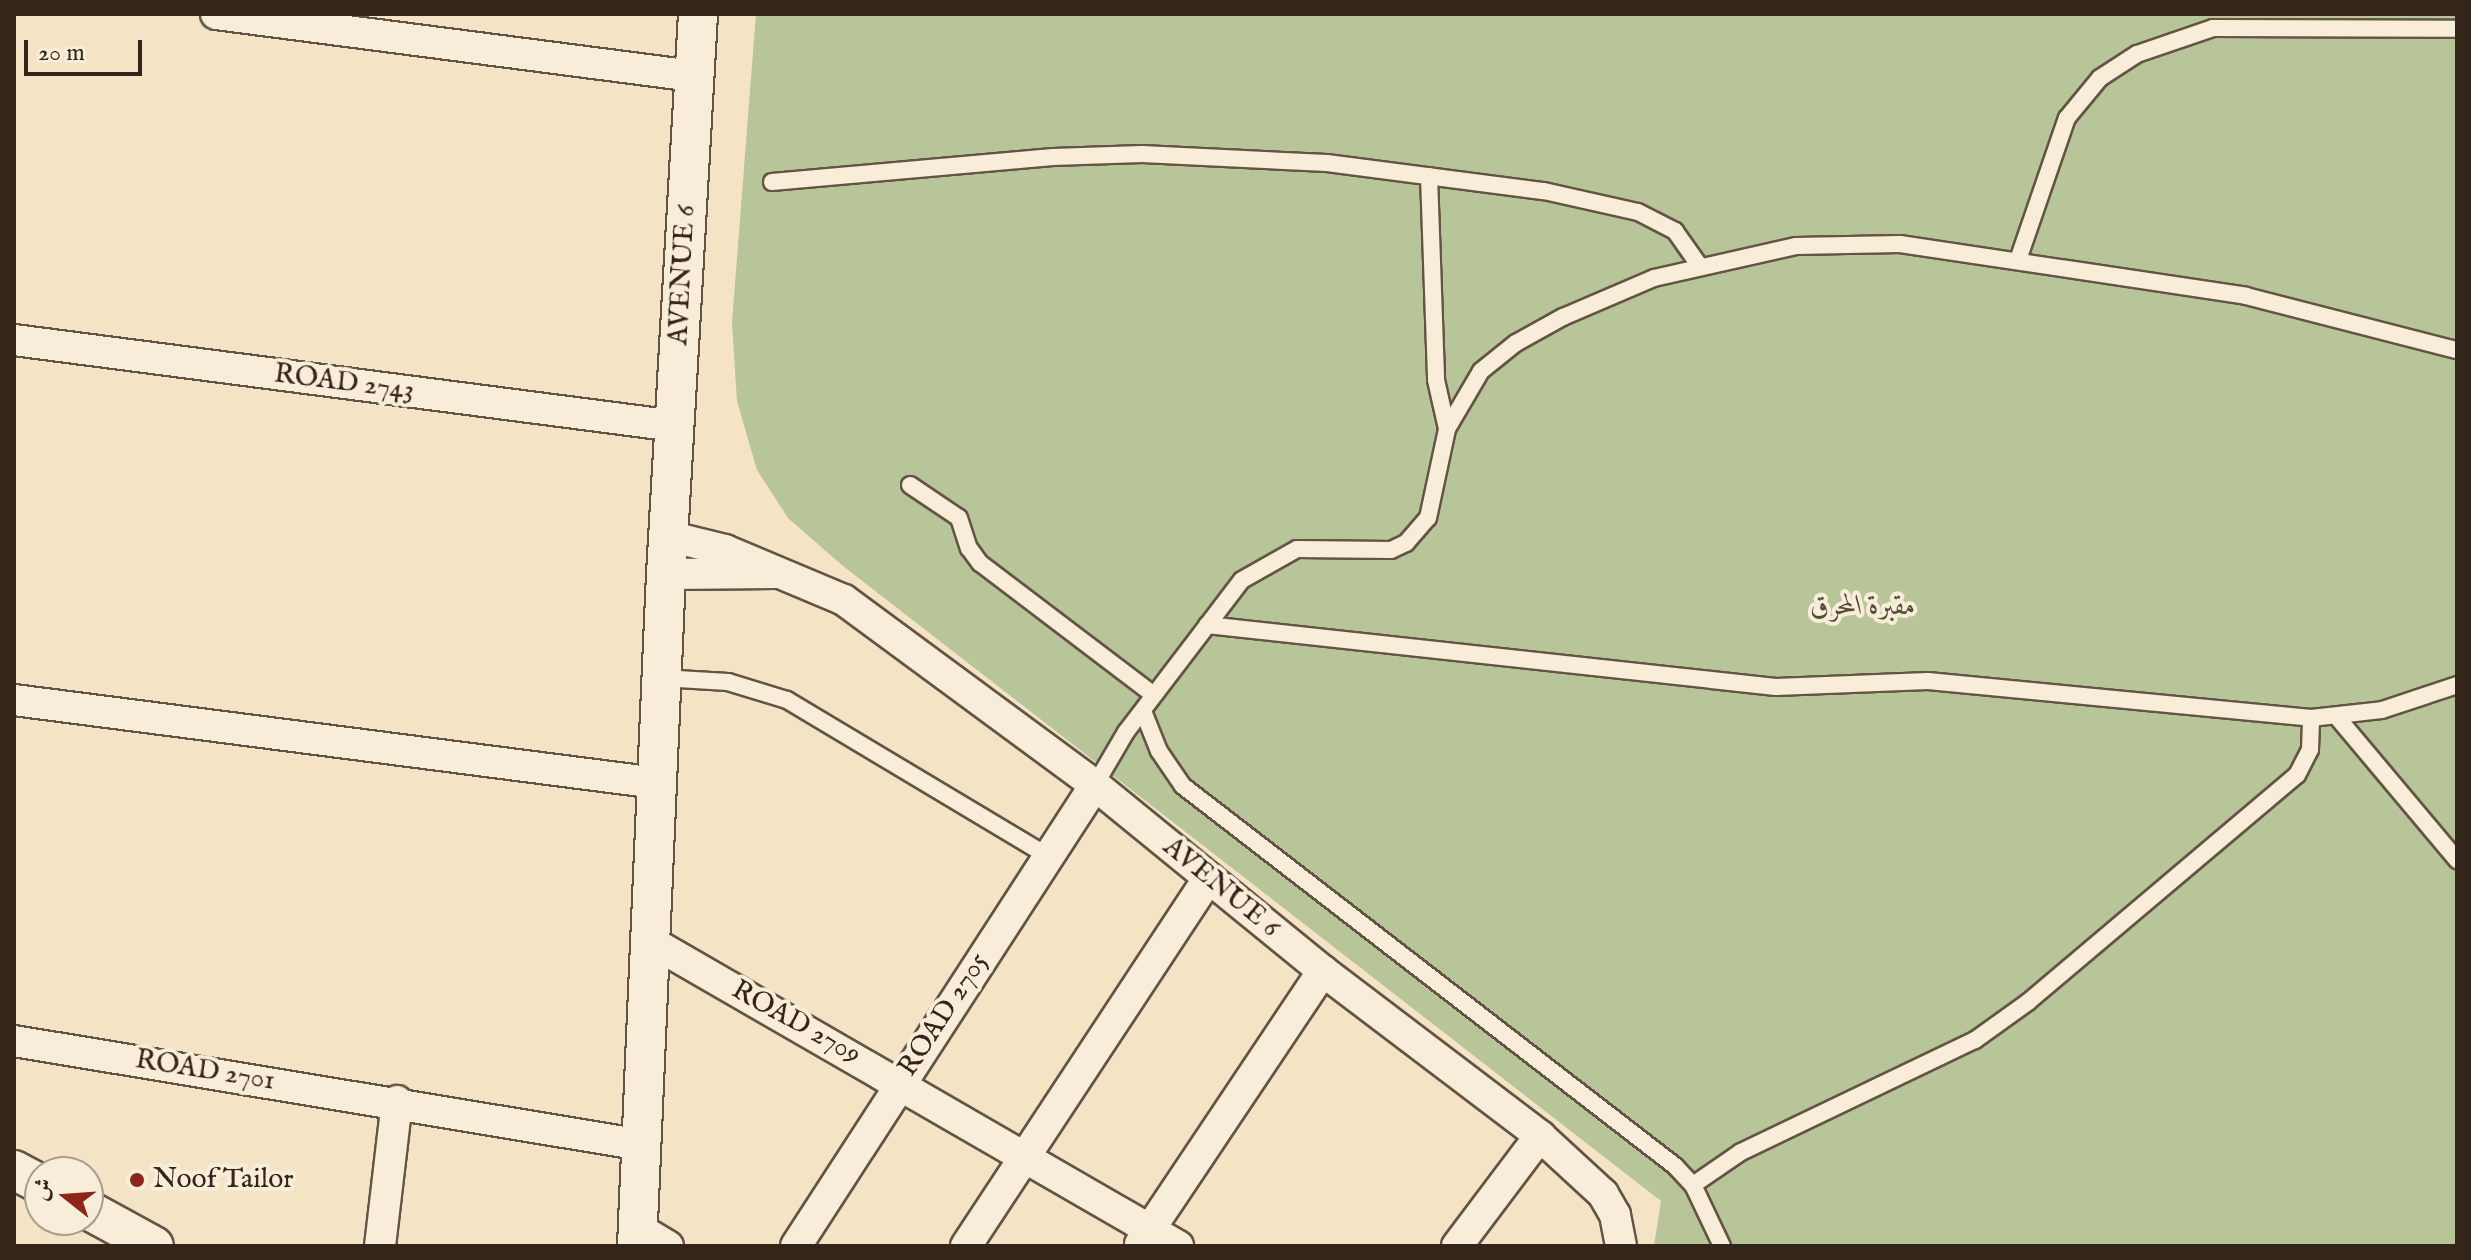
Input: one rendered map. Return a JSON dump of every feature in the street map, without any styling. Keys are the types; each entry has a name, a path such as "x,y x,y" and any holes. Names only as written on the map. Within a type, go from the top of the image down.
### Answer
{"street":[{"path":"216,14 300,19 695,76"},
{"name":"AVENUE 6","path":"648,1240 642,1145 650,941 666,574 698,14"},
{"name":"ROAD 2743","path":"14,340 675,426"},
{"name":"AVENUE 6","path":"668,536 725,550 844,600 1095,785 1323,971 1540,1136 1603,1194 1615,1215 1621,1246"},
{"name":"AVENUE 6","path":"666,574 778,573"},
{"path":"14,700 657,783"},
{"name":"ROAD 2705","path":"796,1246 1046,855 1095,785"},
{"path":"966,1246 1209,878"},
{"name":"ROAD 2709","path":"650,941 901,1082 1024,1158 1144,1238 1178,1246"},
{"path":"1144,1238 1323,971"},
{"name":"ROAD 2701","path":"14,1041 397,1101 642,1145"},
{"path":"380,1246 397,1101"},
{"path":"1457,1246 1540,1136"},
{"path":"104,1220 142,1243"}],"lane":[{"path":"2198,30 2206,14"},
{"path":"2018,260 2053,145 2084,93 2137,54 2198,30 2457,29"},
{"path":"772,182 1142,154 1327,163 1544,191 1638,212 1675,231 1699,265"},
{"path":"1429,176 1436,380 1447,429"},
{"path":"1095,785 1154,695 1242,580 1280,554 1314,547 1391,550 1412,538 1433,502 1447,429 1481,371 1516,343 1610,295 1699,265 1796,246 1847,242 1900,244 2246,296 2457,350"},
{"path":"910,485 959,518 969,548 980,563 1154,695"},
{"path":"1207,625 1776,687 1928,681 2311,718 2382,710 2457,685"},
{"path":"661,678 728,682 787,700 1046,855"},
{"path":"1143,711 1159,751 1183,786 1675,1166 1693,1185 1722,1246"},
{"path":"2337,717 2457,860"},
{"path":"1693,1185 1741,1152 1975,1040 2028,1002 2297,775 2310,750 2311,718"}],"green space":[{"name":"مقبرة المحرق","path":"756,14 2457,14 2457,1246 1654,1246 1661,1201 843,566 788,518 757,470 737,401 732,322"}],"place":[{"name":"Noof Tailor","path":"137,1180"}]}
